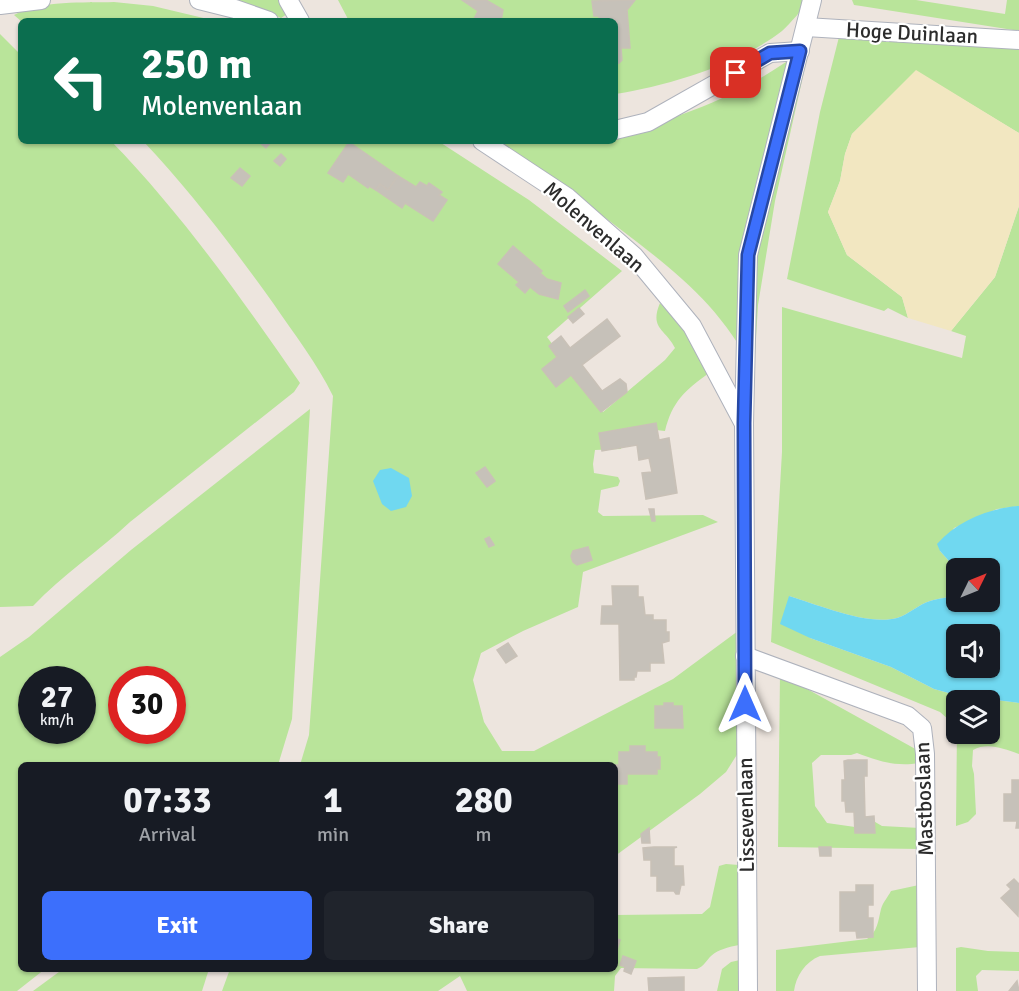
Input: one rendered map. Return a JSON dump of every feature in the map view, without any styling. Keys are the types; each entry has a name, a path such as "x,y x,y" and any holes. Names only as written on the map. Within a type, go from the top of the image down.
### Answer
{"street":[{"path":"0,5 41,0"},
{"path":"199,0 260,18"},
{"path":"288,0 298,18"},
{"name":"Lissevenlaan","path":"748,991 744,423 748,255 812,0"},
{"name":"Hoge Duinlaan","path":"806,27 1019,40"},
{"path":"618,129 648,122 770,53 800,51"},
{"name":"Molenvenlaan","path":"487,144 567,197 634,256 692,326 744,423"},
{"name":"Mastboslaan","path":"745,656 908,716 922,728 925,754 927,991"}],"green space":[{"path":"232,0 281,0 287,14 281,18 259,8"},
{"path":"338,0 810,0 782,31 746,54 680,79 618,93 618,18 347,18"},
{"path":"852,0 916,0 1005,14 1007,0 1019,0 1019,31 854,5"},
{"path":"114,2 153,6 203,18 18,18 14,15 37,7"},
{"path":"898,29 1019,49 1019,133 916,71 852,134 845,154 840,181 828,212 847,255 902,297 908,318 888,308 884,311 787,279 820,112 839,37"},
{"path":"0,34 18,52 18,144 114,144 187,228 300,383 294,392 130,522 33,606 0,607"},
{"path":"810,45 775,201 758,305 754,371 727,327 679,276 590,206 501,144 618,144 618,132 668,119 717,100 741,89"},
{"path":"146,144 443,144 529,200 622,271 547,337 603,412 665,360 675,348 660,328 656,318 660,303 689,335 709,373 693,385 676,404 665,431 629,427 621,449 595,450 594,473 618,477 620,481 618,486 601,490 598,512 603,516 703,515 718,522 583,572 578,607 523,631 481,653 473,680 484,722 502,751 534,751 673,679 738,631 738,753 726,772 700,794 618,854 618,762 301,762 309,735 333,396 320,372 273,303 161,160"},
{"path":"1019,206 1019,506 997,509 954,528 940,551 946,558 946,597 926,602 901,617 885,620 858,617 789,596 810,638 891,667 934,689 946,692 946,717 940,712 771,642 782,452 782,307 962,358 966,336 951,331 995,277"},
{"path":"310,409 292,719 279,762 18,762 18,972 41,972 17,991 0,991 0,657 29,637 131,550"},
{"path":"780,674 919,751 919,763 911,764 887,762 857,753 821,755 812,763 815,806 827,823 855,827 870,819 882,826 920,828 920,849 778,847"},
{"path":"1000,701 1019,703 1019,754 990,746 973,750 976,814 968,822 956,826 957,744 1000,744"},
{"path":"739,865 739,945 717,952 697,969 621,968 618,972 618,915 702,914 710,907 719,866"},
{"path":"919,885 920,947 820,956 802,970 794,991 776,991 776,950 867,939 875,929 882,906 891,891"},
{"path":"956,948 1019,952 1019,971 982,970 976,976 978,991 956,991"},
{"path":"740,960 740,991 717,991 722,969 731,962"},
{"path":"59,972 208,972 202,991 33,991"},
{"path":"229,972 618,972 615,976 614,991 467,991 460,976 438,991 222,991"}],"sand":[{"path":"916,70 1019,133 1019,206 995,277 951,331 908,318 902,297 847,255 828,212 840,181 845,154 852,134"}],"water":[{"path":"391,468 409,478 412,496 406,507 391,511 382,504 373,481 380,470"},
{"path":"1019,506 1019,703 1000,701 1000,690 946,690 946,692 934,689 891,667 810,638 780,624 789,596 858,617 885,620 901,617 926,602 946,597 946,612 1000,612 1000,558 946,558 937,544 964,522 996,510"}],"building":[{"path":"462,0 486,0 503,10 502,18 474,18 478,11"},
{"path":"635,0 627,10 630,48 621,48 622,60 619,63 618,18 594,16 592,1"},
{"path":"348,144 352,144 398,176 388,190 380,184 376,190 369,186 368,188 348,174 343,182 328,173"},
{"path":"281,154 286,159 280,166 274,161"},
{"path":"240,168 250,176 242,186 231,178"},
{"path":"398,176 416,187 420,182 427,186 429,183 442,192 439,195 447,200 433,221 405,203 402,208 376,190 380,184 388,190"},
{"path":"513,246 542,271 540,273 547,279 561,283 558,299 539,294 530,287 525,293 516,285 519,282 498,264"},
{"path":"585,290 589,296 568,312 564,306"},
{"path":"579,308 584,314 573,323 568,317"},
{"path":"607,319 620,336 582,365 602,391 620,379 626,384 627,392 601,412 571,375 556,387 542,369 557,357 549,346 561,336 570,348"},
{"path":"656,423 659,440 669,438 677,493 646,499 642,473 652,472 649,458 639,460 637,445 602,451 599,433"},
{"path":"485,467 495,481 487,487 476,473"},
{"path":"649,509 654,509 655,521 652,521"},
{"path":"489,537 494,545 489,547 485,539"},
{"path":"588,547 592,560 577,565 573,562 571,556 573,551"},
{"path":"612,586 638,586 638,597 643,597 645,615 653,615 653,620 666,620 666,632 669,632 669,641 662,643 664,663 650,663 650,671 637,671 634,680 620,680 619,624 601,624 602,606 613,606"},
{"path":"508,643 517,656 506,663 497,650"},
{"path":"664,703 682,706 683,728 655,728 655,706 664,706"},
{"path":"630,746 645,746 645,752 657,752 657,757 660,757 660,769 657,769 657,774 627,774 627,784 618,784 619,752 630,752"},
{"path":"867,760 867,776 864,776 865,817 874,816 875,833 855,833 854,812 846,812 845,801 842,801 842,780 845,780 844,761"},
{"path":"1012,780 1019,780 1019,828 1016,828 1017,821 1004,821 1004,794 1012,794"},
{"path":"649,828 650,843 642,843 641,834"},
{"path":"677,847 674,848 674,866 683,866 684,885 681,885 679,894 674,891 657,891 657,876 651,876 651,860 644,860 643,848"},
{"path":"819,847 831,847 831,856 820,856"},
{"path":"1014,879 1019,884 1018,916 1001,898 1011,889 1007,885"},
{"path":"856,885 873,885 873,905 868,905 868,918 873,918 873,937 857,938 856,931 840,931 840,892 856,892"},
{"path":"623,956 636,961 631,974 624,971 625,967 620,965"},
{"path":"684,977 684,991 649,991 648,978"},
{"path":"1017,981 1019,991 1009,991"}],"route":[{"path":"736,73 770,53 800,51 748,255 744,423 745,704"}]}
